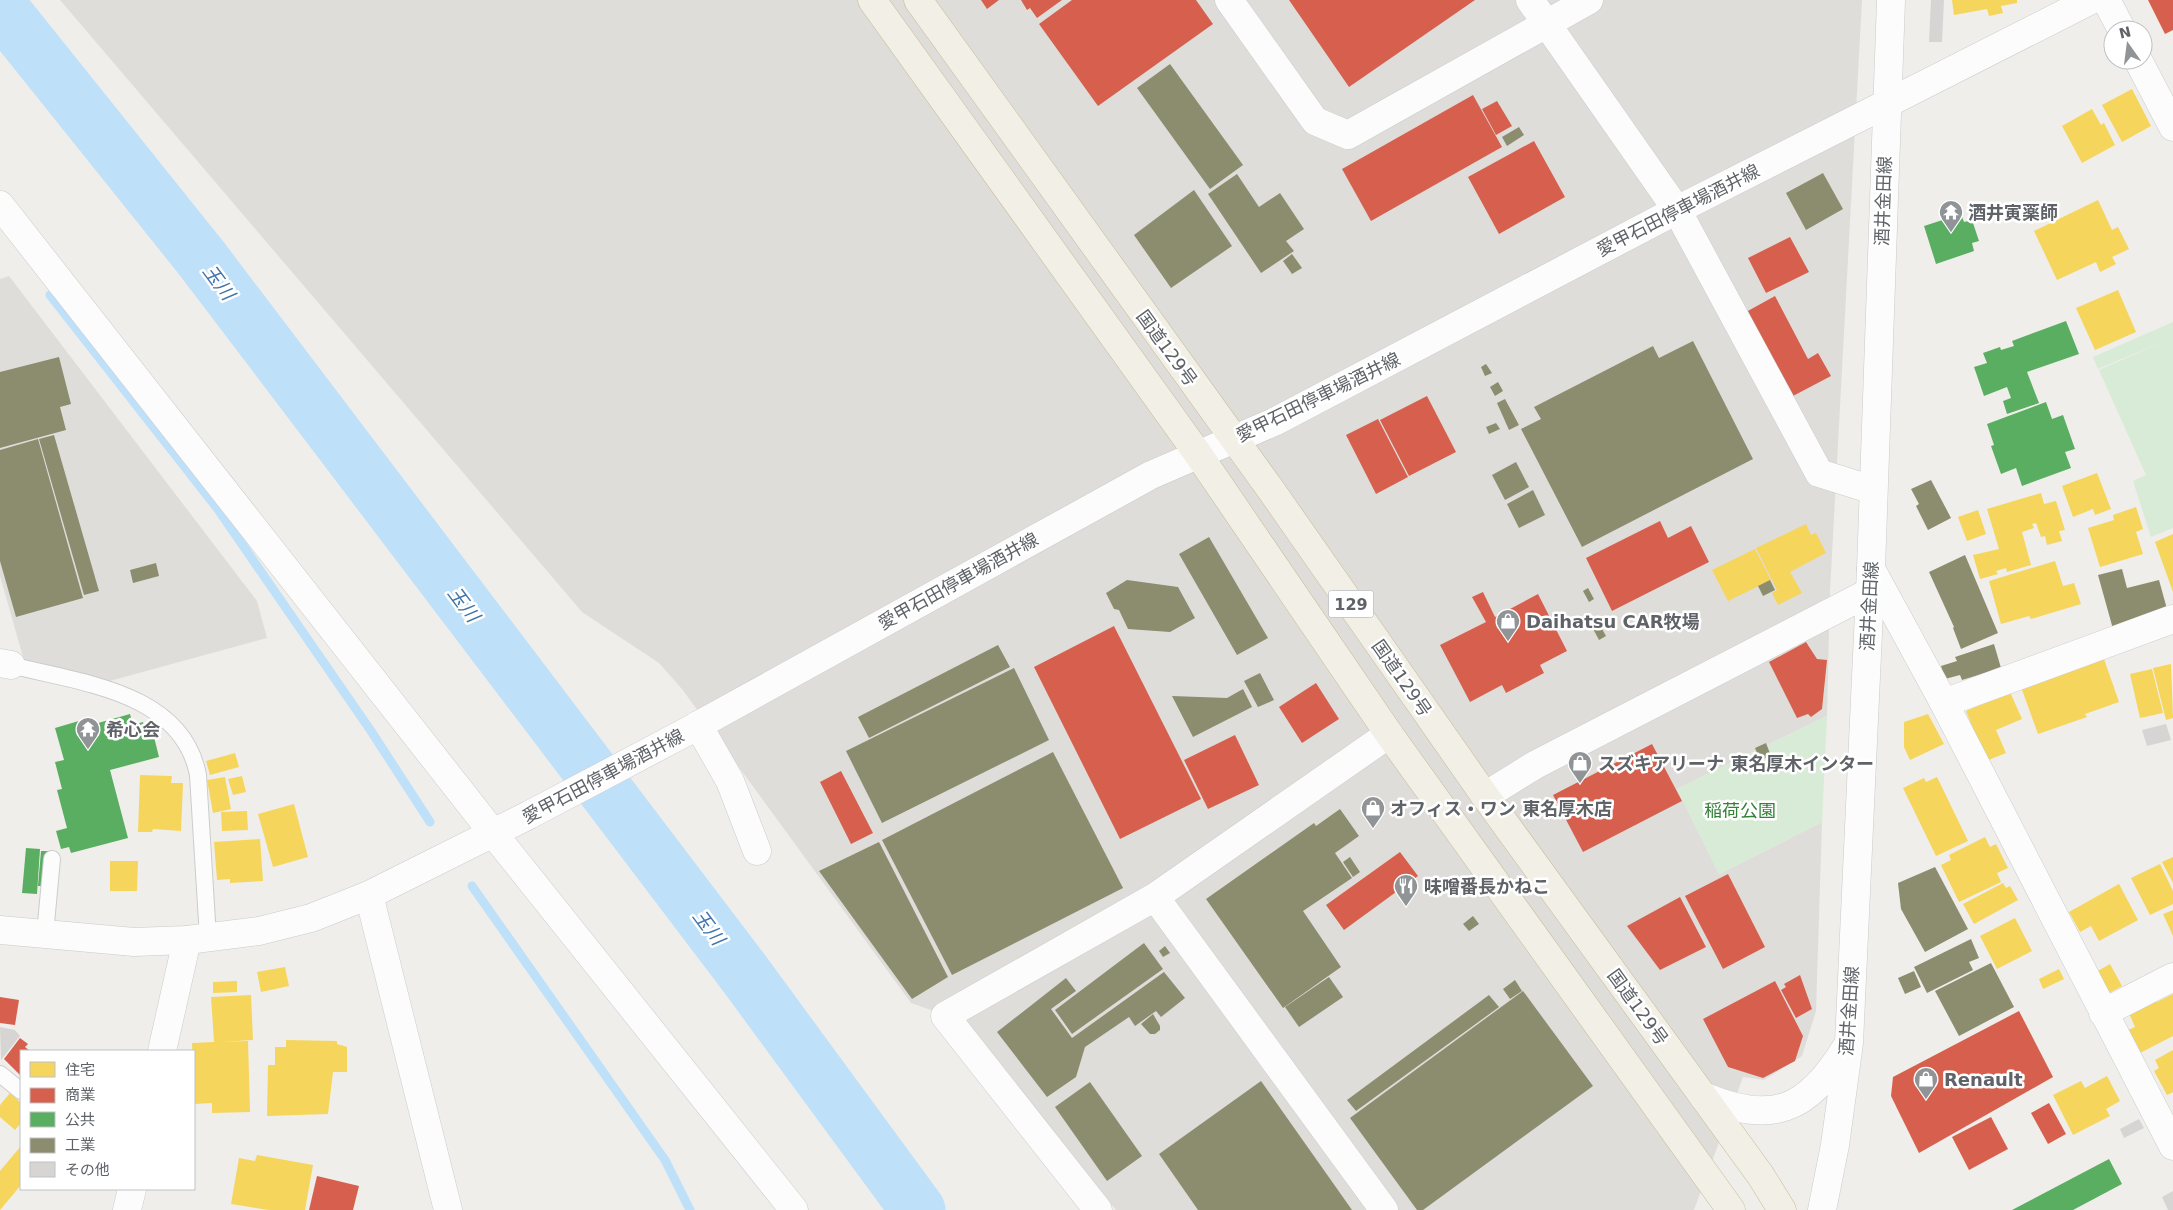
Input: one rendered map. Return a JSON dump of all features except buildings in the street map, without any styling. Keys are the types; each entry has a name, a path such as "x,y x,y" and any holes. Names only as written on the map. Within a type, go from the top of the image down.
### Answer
{"highway":[{"name":"国道129号","path":"872,0 1198,454 1389,734 1730,1210"},
{"name":"国道129号","path":"918,0 1232,440 1271,490 1485,796 1761,1176 1782,1210"}],"street":[{"path":"1229,0 1315,121 1348,135 1589,0"},
{"path":"1530,0 1677,210 1819,473 1873,490"},
{"name":"酒井金田線","path":"1822,1210 1835,1144 1849,1043 1870,580 1891,0"},
{"name":"愛甲石田停車場酒井線","path":"0,930 134,942 197,939 259,931 311,918 369,895 529,815 692,728 1151,475 1295,412 1677,210 2091,0"},
{"path":"2106,0 2117,20"},
{"path":"2143,70 2173,127"},
{"path":"0,205 493,833 794,1210"},
{"path":"1485,796 1535,765 1870,580 1944,703 2173,1146"},
{"path":"1944,703 2173,619"},
{"path":"692,728 730,781 757,851"},
{"path":"1098,1210 945,1016 1155,897 1389,734"},
{"path":"369,895 448,1210"},
{"path":"1155,897 1384,1210"},
{"path":"162,1050 197,939"},
{"path":"2103,1013 2173,977"},
{"path":"1703,1096 1730,1108 1751,1110 1778,1109 1799,1102 1830,1073 1849,1043"},
{"path":"127,1210 132,1190"}],"lane":[{"path":"5,664 123,694 164,717 179,732 195,761 198,775 197,939"},
{"path":"45,934 52,859"},
{"path":"0,1074 20,1090"}],"shaded area":[{"path":"60,0 1862,0 1830,592 1827,716 1677,789 1719,874 1822,822 1816,1011 1802,1056 1764,1080 1743,1077 1694,1210 1116,1210 965,1022 911,1003 682,689 659,663 582,612"},
{"path":"9,276 257,601 267,638 106,682 25,664 0,576 0,279"}],"green space":[{"path":"2173,322 2173,528 2151,537 2133,481 2146,475 2099,370 2167,340 2098,369 2093,357"},
{"name":"稲荷公園","path":"1827,716 1822,822 1719,874 1677,789"}],"waterway":[{"name":"玉川","path":"0,7 202,259 744,973 918,1210"},
{"path":"50,295 217,508 371,731 430,822"},
{"path":"472,886 665,1160 690,1210"}],"place":[{"name":"酒井寅薬師","path":"1951,233"},
{"name":"Daihatsu CAR牧場","path":"1508,642"},
{"name":"希心会","path":"88,750"},
{"name":"スズキアリーナ 東名厚木インター","path":"1580,784"},
{"name":"オフィス・ワン 東名厚木店","path":"1373,829"},
{"name":"味噌番長かねこ","path":"1406,907"},
{"name":"Renault","path":"1926,1100"}]}
